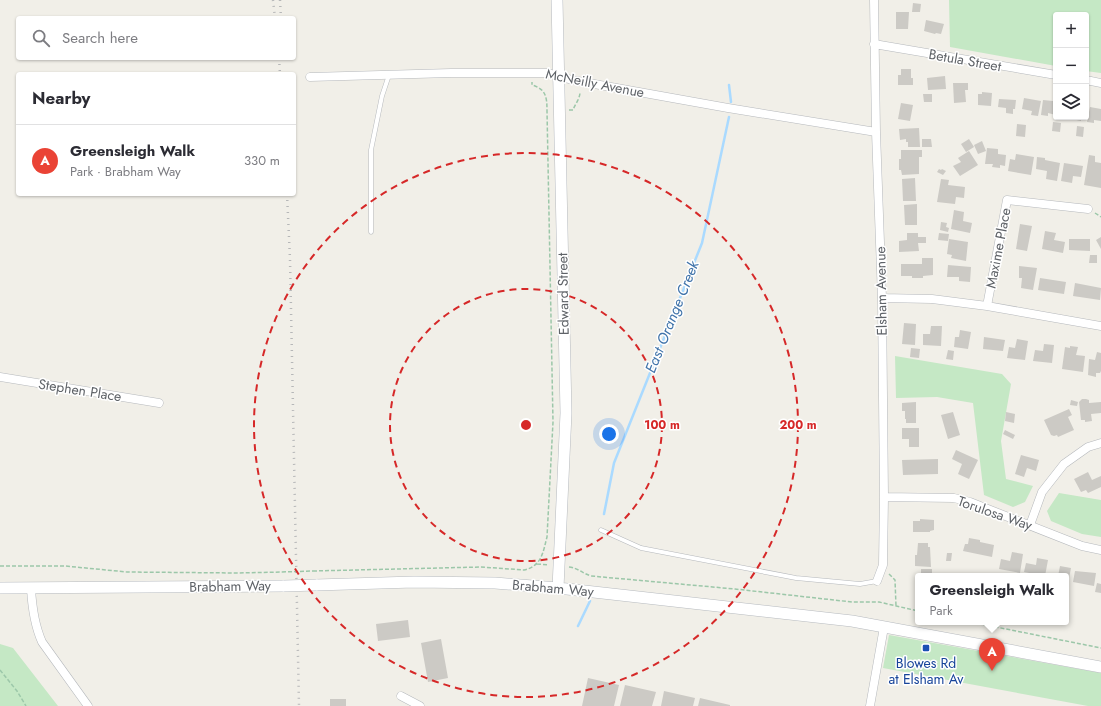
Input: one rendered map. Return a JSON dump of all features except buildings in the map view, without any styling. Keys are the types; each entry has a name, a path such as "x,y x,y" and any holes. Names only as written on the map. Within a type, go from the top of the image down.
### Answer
{"main road":[{"name":"Edward Street","path":"557,0 566,414 558,588"},
{"name":"Brabham Way","path":"0,588 284,586 414,582 495,583 558,588 852,621 1101,667"}],"street":[{"name":"Elsham Avenue","path":"874,0 876,132 882,298 884,497 883,565 877,581"},
{"name":"Betula Street","path":"874,44 1053,74"},
{"name":"McNeilly Avenue","path":"310,77 451,73 548,73 572,80 728,108 876,132"},
{"path":"1089,81 1101,83"},
{"name":"Maxime Place","path":"987,306 1007,200 1088,209"},
{"path":"882,298 932,299 987,306 1101,326"},
{"name":"Stephen Place","path":"0,377 159,403"},
{"path":"1030,525 1042,492 1064,464 1088,447 1101,443"},
{"name":"Torulosa Way","path":"884,497 954,498 970,502 1082,546 1101,550"},
{"path":"31,588 34,620 40,638 88,706"},
{"path":"870,706 884,627"},
{"path":"401,696 420,706"}],"lane":[{"path":"371,232 371,150 382,96 389,75"},
{"path":"601,530 641,548 796,578 860,584 877,581"}],"path":[{"path":"532,73 532,85 538,87 545,93 547,100 553,422 547,536 537,564"},
{"path":"0,566 65,566 127,572 238,573 481,567 524,570 537,564 577,568 591,576 735,589 852,602 879,602 915,610"},
{"path":"883,565 894,580 896,606"},
{"path":"986,625 1101,648"},
{"path":"0,670 17,691 26,706"}],"green space":[{"path":"949,0 1101,0 1101,73 1089,71 1089,12 1053,12 1053,65 950,47"},
{"path":"895,356 1002,374 1011,384 1001,441 1006,479 1033,486 1025,502 1013,507 984,495 973,403 937,397 896,398"},
{"path":"1059,493 1101,500 1101,537 1082,534 1051,521 1047,511"},
{"path":"889,635 1101,673 1101,706 1088,706 883,668"},
{"path":"0,644 13,648 58,706 0,706"}],"waterway":[{"name":"East Orange Creek","path":"729,85 731,102"},
{"name":"East Orange Creek","path":"604,514 614,463 702,243 729,117"},
{"name":"East Orange Creek","path":"578,626 590,601"}],"railway":[{"path":"273,0 275,16"},
{"path":"280,0 281,16"},
{"path":"279,60 280,72"},
{"path":"287,196 290,259 299,706"}],"place":[{"name":"Blowes Rd at Elsham Av","path":"926,648"},
{"name":"Greensleigh Walk","path":"992,671"}]}
